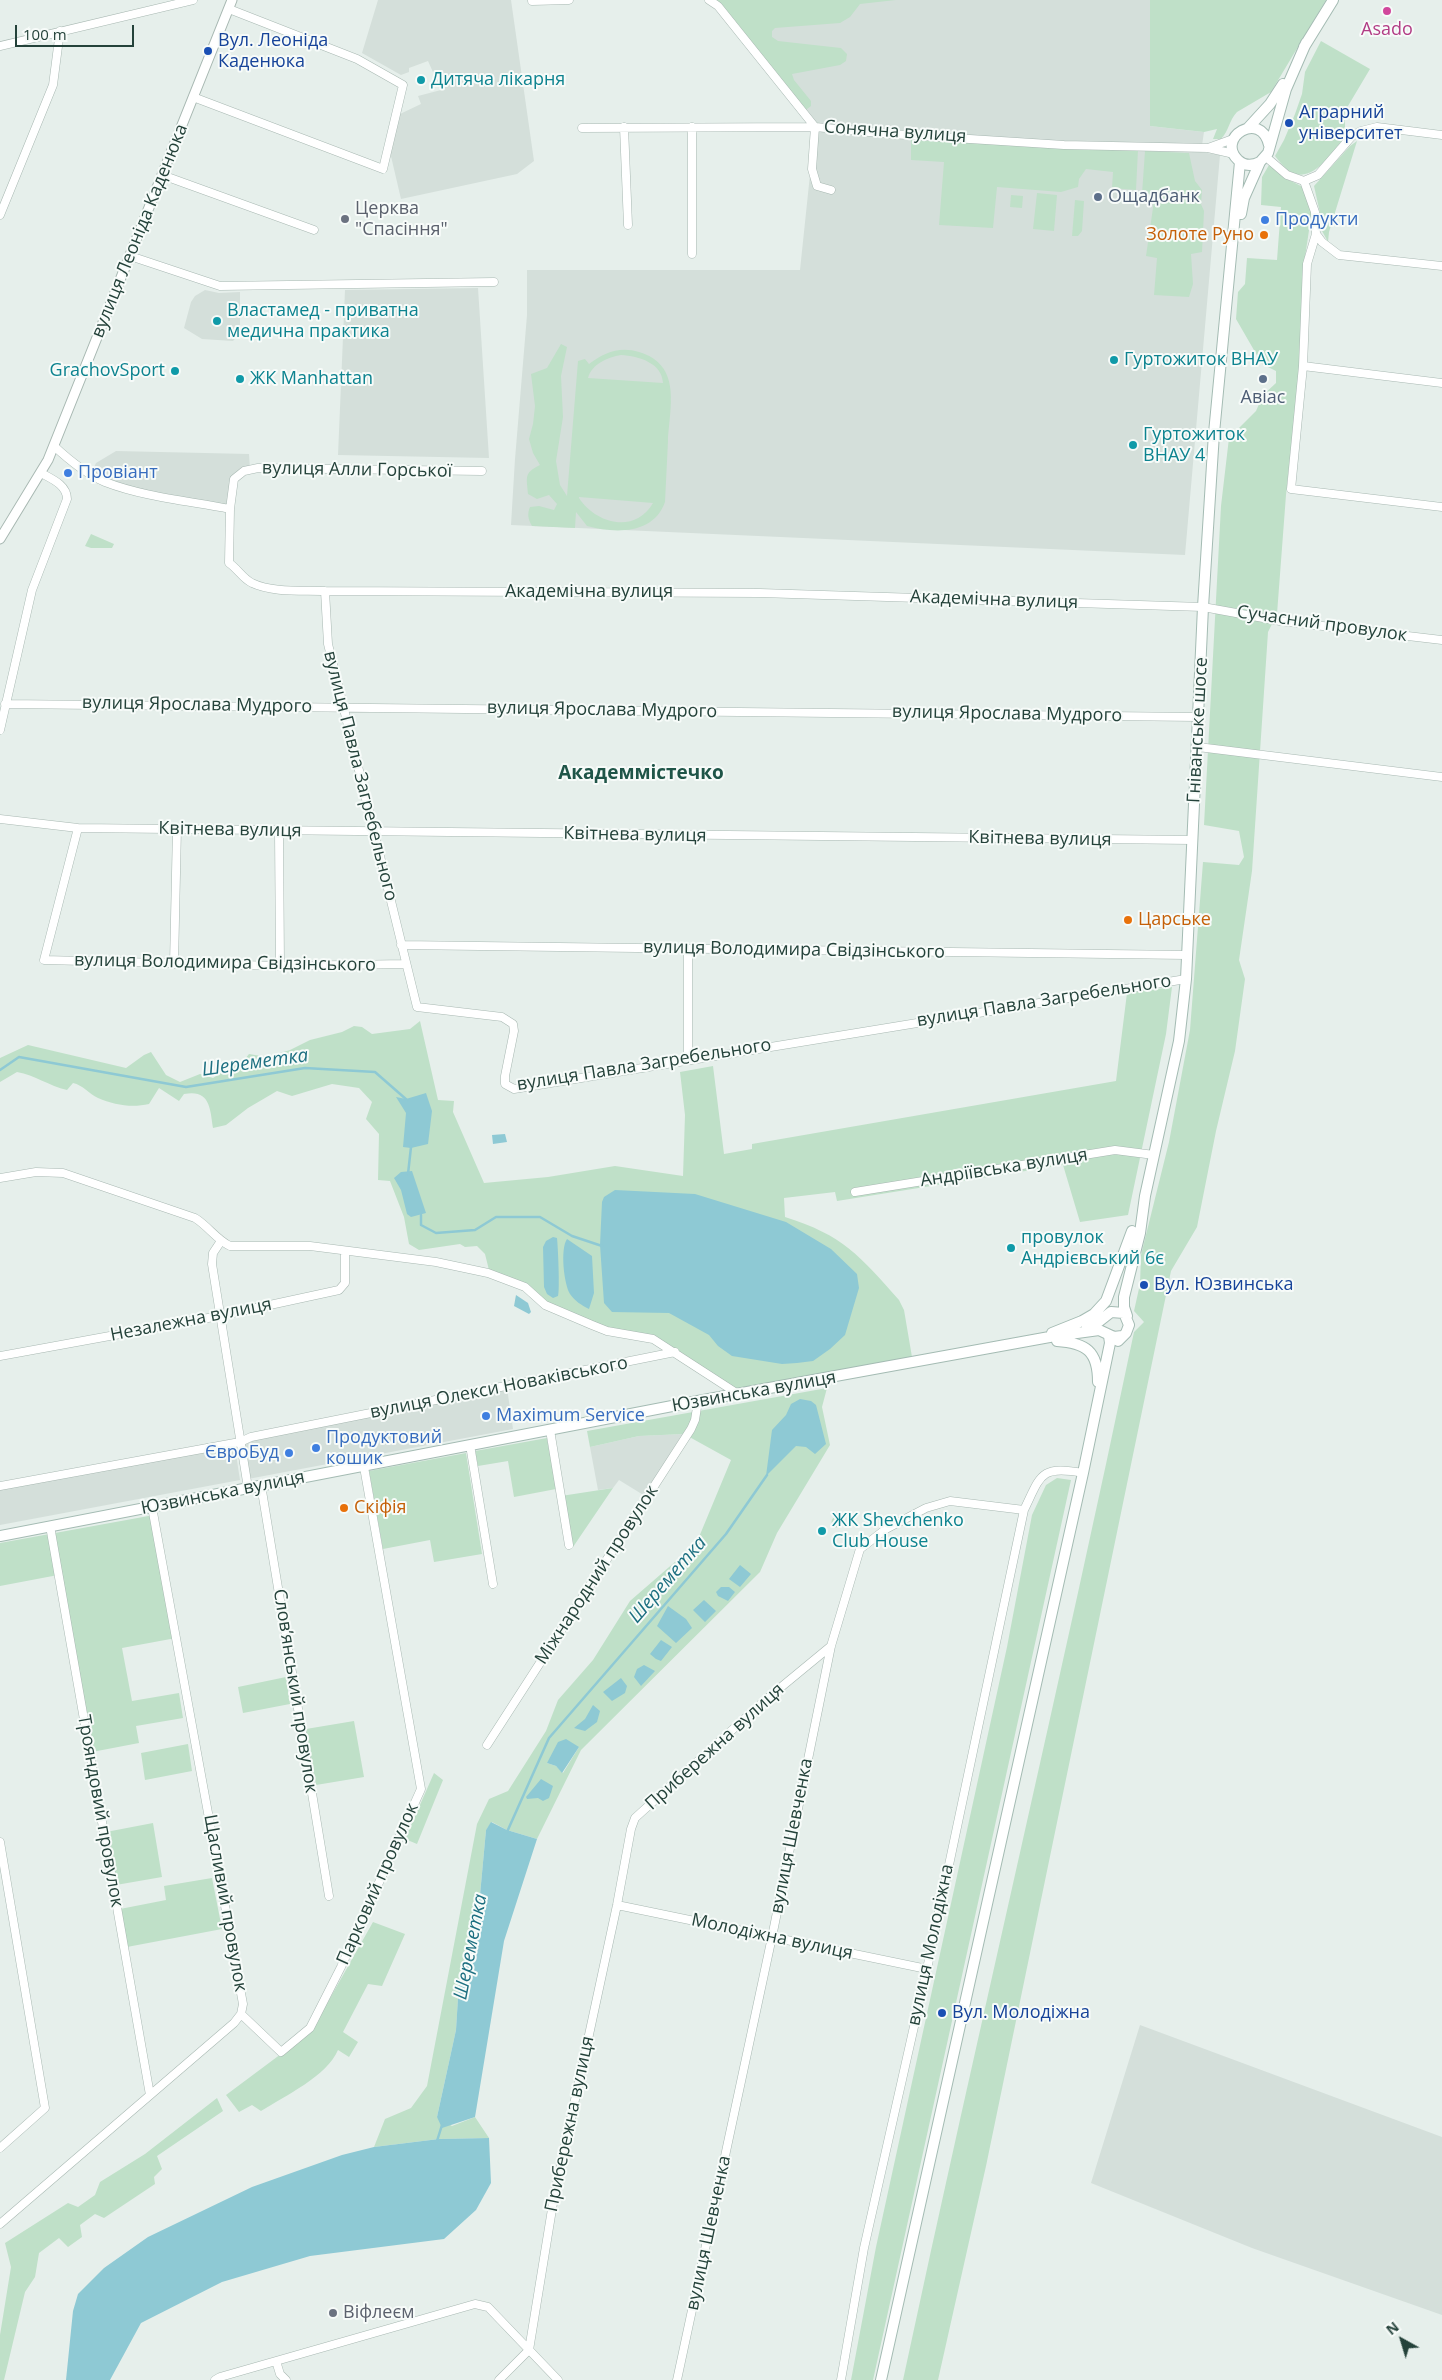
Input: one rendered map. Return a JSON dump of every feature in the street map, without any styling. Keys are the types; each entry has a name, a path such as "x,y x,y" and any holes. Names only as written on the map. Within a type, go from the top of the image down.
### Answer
{"main road":[{"name":"Гніванське шосе","path":"1127,1316 1124,1307 1124,1297 1140,1233 1145,1199 1179,1041 1186,979 1203,607 1214,433 1231,258 1237,158 1234,139 1239,132 1248,128 1282,87 1306,43 1333,0"},
{"name":"Гніванське шосе","path":"1231,258 1244,198 1269,145 1286,89 1306,43"},
{"path":"1248,128 1262,132 1269,145"},
{"path":"1237,158 1250,165 1263,160"},
{"name":"Гніванське шосе","path":"1108,1315 1132,1231 1145,1199"},
{"path":"1036,1339 1082,1321 1100,1308 1111,1293 1119,1263 1132,1231"},
{"path":"881,2380 1095,1418 1115,1345 1128,1329 1127,1316 1120,1311 1108,1315 1091,1326 1055,1336"},
{"path":"1095,1418 1110,1343 1108,1334 1103,1326 1108,1315"},
{"path":"1036,1339 1091,1330 1099,1330 1108,1334 1122,1336"},
{"path":"1036,1339 1076,1343 1090,1352 1097,1365 1098,1399"},
{"name":"Юзвинська вулиця","path":"0,1536 738,1394 1036,1339"}],"street":[{"path":"0,46 193,0"},
{"name":"вулиця Леоніда Каденюка","path":"0,539 41,473 54,446 232,0"},
{"path":"532,1 569,0"},
{"path":"709,0 718,6 815,127 812,169 817,186 831,190"},
{"path":"193,97 384,169 403,85 357,59 229,9"},
{"path":"0,215 53,85 60,31"},
{"path":"624,127 628,225"},
{"path":"692,127 692,254"},
{"name":"Сонячна вулиця","path":"582,128 815,127 891,134 1064,145 1208,148"},
{"path":"1263,160 1287,175 1304,181 1318,175 1352,136 1361,131 1377,127 1442,135"},
{"path":"1208,148 1234,139"},
{"path":"1208,148 1237,158"},
{"path":"162,175 314,230"},
{"path":"1304,181 1315,212 1316,234 1307,264 1303,366 1291,490 1442,507"},
{"path":"1316,234 1322,242 1339,255 1442,266"},
{"path":"130,256 220,286 494,282"},
{"path":"1303,366 1442,383"},
{"path":"54,446 79,467 105,482 137,492 230,509"},
{"name":"вулиця Алли Горської","path":"230,509 234,479 244,470 258,468 482,471"},
{"path":"0,730 32,590 67,499 66,492 62,486 41,473"},
{"name":"Академічна вулиця","path":"230,509 229,563 237,568 249,582 265,588 325,591 760,592 1203,607"},
{"name":"вулиця Павла Загребельного","path":"325,591 327,633 343,707 417,1007 502,1016 513,1024 514,1031 505,1084 509,1087 514,1089 1186,979"},
{"name":"Сучасний провулок","path":"1203,607 1280,621 1442,640"},
{"name":"вулиця Ярослава Мудрого","path":"5,704 1198,717"},
{"path":"1198,747 1442,777"},
{"name":"Квітнева вулиця","path":"0,818 78,828 1192,840"},
{"name":"вулиця Володимира Свідзінського","path":"78,828 44,960 280,966 406,964"},
{"path":"174,964 177,828"},
{"path":"279,831 280,966"},
{"name":"вулиця Володимира Свідзінського","path":"402,945 1187,955"},
{"path":"688,949 688,1059"},
{"name":"Андріївська вулиця","path":"855,1192 1114,1150 1154,1155"},
{"path":"0,1178 36,1172 63,1173 195,1218 210,1228 221,1241 235,1246 300,1245 436,1262 488,1273 525,1287 549,1308 607,1331 648,1337 675,1352 738,1394"},
{"path":"221,1241 213,1253 212,1264 248,1488"},
{"name":"Незалежна вулиця","path":"0,1356 219,1316 339,1290 345,1284 345,1251"},
{"name":"вулиця Олекси Новаківського","path":"0,1486 240,1442 251,1437 675,1352"},
{"name":"Міжнародний провулок","path":"487,1745 691,1430 698,1402"},
{"path":"550,1430 569,1545"},
{"path":"470,1446 493,1584"},
{"name":"Парковий провулок","path":"241,2014 281,2052 310,2028 421,1790 364,1467"},
{"path":"1024,1510 1041,1476 1057,1469 1083,1473"},
{"name":"Словʼянський провулок","path":"261,1485 329,1896"},
{"name":"вулиця Шевченка","path":"677,2380 772,1936 831,1646 860,1549 886,1529 926,1508 950,1500 1024,1510"},
{"name":"Щасливий провулок","path":"0,2224 234,2023 241,2014 243,2004 152,1507"},
{"name":"вулиця Молодіжна","path":"841,2380 864,2248 927,1969 1024,1510"},
{"name":"Трояндовий провулок","path":"50,1526 150,2095"},
{"name":"Прибережна вулиця","path":"529,2350 554,2198 617,1905 631,1829 635,1818 763,1702 831,1646"},
{"path":"0,1842 45,2108 0,2148"},
{"name":"Молодіжна вулиця","path":"617,1905 927,1969"},
{"path":"215,2380 475,2304 488,2307 558,2380"},
{"path":"499,2380 529,2350"},
{"path":"276,2361 280,2374 286,2380"}],"shaded area":[{"path":"378,0 511,0 534,161 517,174 401,199 390,152 400,114 421,104 418,96 441,90 428,61 409,68 409,72 401,75 362,53"},
{"path":"717,0 1150,0 1150,126 1204,132 1201,152 1220,155 1185,555 511,525 527,315 527,270 800,270 815,127"},
{"path":"478,288 489,458 338,455 345,290"},
{"path":"205,290 219,293 240,292 240,333 233,341 202,339 184,328 191,302 195,296"},
{"path":"116,451 249,454 250,469 234,479 230,509 137,492 91,474 96,463"},
{"path":"507,1388 513,1429 248,1479 242,1443 252,1439"},
{"path":"684,1434 645,1496 619,1480 613,1488 598,1490 590,1447 639,1436"},
{"path":"229,1446 235,1448 240,1480 0,1525 0,1490"},
{"path":"1140,2025 1442,2137 1442,2315 1252,2248 1091,2183"}],"green space":[{"path":"717,0 896,0 860,4 850,17 840,23 775,28 772,31 772,37 778,41 841,48 847,54 846,61 840,65 792,74 794,80 811,101 811,106 803,112 718,6"},
{"path":"1150,0 1326,0 1271,92 1237,112 1221,139 1213,139 1217,129 1204,132 1150,126"},
{"path":"1321,41 1370,69 1345,111 1345,137 1328,158 1314,171 1298,174 1289,171 1275,156 1295,114 1302,94 1305,72"},
{"path":"911,135 1138,150 1136,190 1112,188 1113,172 1086,169 1079,179 1078,187 1061,192 997,187 993,228 939,225 944,162 911,160"},
{"path":"1357,141 1329,232 1328,242 1321,229 1320,213 1314,186 1350,146"},
{"path":"1145,151 1189,153 1195,181 1202,190 1201,204 1204,211 1202,252 1191,254 1193,284 1189,297 1154,295 1157,258 1146,256 1155,194 1142,194"},
{"path":"1269,165 1285,178 1301,186 1308,195 1312,210 1304,264 1300,366 1286,495 1277,614 1268,632 1252,871 1239,960 1245,979 1235,1051 1216,1131 1197,1227 1171,1271 986,2166 938,2380 903,2380 1078,1594 1134,1332 1144,1322 1134,1311 1140,1284 1141,1255 1169,1142 1190,1030 1203,862 1239,865 1244,857 1239,831 1204,825 1221,506 1229,438 1256,411 1263,395 1276,383 1276,371 1262,364 1236,319 1238,292 1245,284 1247,258 1277,260 1281,207 1261,205 1262,177"},
{"path":"1037,193 1057,195 1054,231 1033,229"},
{"path":"1011,195 1023,196 1022,208 1010,207"},
{"path":"1075,200 1084,201 1082,231 1078,236 1072,236"},
{"path":"561,344 567,347 561,376 563,417 556,461 560,485 567,496 578,361 585,359 589,364 606,354 618,350 632,350 653,358 662,366 668,377 671,401 665,502 660,513 643,526 622,530 598,529 587,526 576,512 575,528 532,526 528,516 530,507 539,506 554,510 557,504 549,495 537,499 528,494 527,484 528,473 540,465 533,453 529,439 535,406 531,374 547,368","holes":["621,355 635,357 648,362 659,370 663,383 588,378 593,369 601,362","579,497 653,503 645,513 636,519 616,522 595,514"]},
{"path":"91,534 114,544 112,548 91,548 85,546"},
{"path":"1172,987 1166,1034 1128,1215 1080,1222 1063,1165 837,1201 835,1192 784,1198 785,1217 822,1231 849,1249 873,1271 899,1300 904,1310 912,1357 738,1393 657,1341 613,1333 549,1308 525,1287 489,1270 485,1254 477,1246 465,1247 460,1244 419,1250 409,1244 404,1217 390,1181 378,1180 379,1134 366,1119 372,1102 359,1088 332,1084 292,1096 277,1091 248,1108 226,1125 213,1128 207,1102 199,1094 184,1094 179,1101 159,1088 149,1104 130,1106 98,1098 77,1084 73,1083 67,1090 17,1072 0,1082 0,1058 28,1045 126,1068 151,1052 166,1075 180,1082 200,1074 213,1078 234,1065 241,1064 249,1054 267,1057 290,1050 310,1040 342,1032 354,1026 362,1027 372,1034 410,1029 420,1021 438,1100 454,1101 453,1112 484,1183 548,1177 615,1166 683,1176 685,1115 680,1072 713,1066 724,1154 752,1149 752,1144 1116,1081 1127,993"},
{"path":"827,1388 822,1407 830,1445 777,1533 760,1572 581,1750 537,1839 507,1830 492,1822 486,1830 480,1895 459,1982 456,2030 437,2117 452,2126 475,2117 489,2138 439,2139 374,2147 385,2119 411,2108 427,2086 477,1824 489,1799 508,1791 546,1731 558,1700 593,1660 630,1601 691,1548 699,1537 731,1460 684,1434 639,1436 590,1447 587,1431","holes":["579,1747 563,1773 556,1766 547,1763"]},
{"path":"547,1438 556,1489 514,1497 508,1461 478,1466 475,1451"},
{"path":"466,1453 482,1554 434,1562 430,1540 383,1549 369,1471"},
{"path":"1057,1478 1071,1480 873,2380 851,2380 876,2247 1007,1647 1032,1515 1046,1485"},
{"path":"613,1488 573,1547 569,1545 561,1496"},
{"path":"154,1515 176,1638 122,1648 132,1701 179,1693 183,1718 136,1726 139,1743 92,1752 58,1575 0,1586 0,1543"},
{"path":"837,1516 843,1522 837,1528 831,1522"},
{"path":"286,1677 290,1704 243,1713 238,1687"},
{"path":"354,1721 364,1777 316,1785 306,1729"},
{"path":"188,1744 192,1771 145,1780 141,1753"},
{"path":"434,1773 443,1780 417,1844 405,1839"},
{"path":"153,1823 162,1877 116,1885 106,1832"},
{"path":"212,1878 222,1929 127,1947 120,1909 166,1900 164,1886"},
{"path":"373,1922 405,1934 382,1986 368,1984 343,2032 358,2042 349,2057 338,2050 325,2068 293,2092 261,2111 252,2105 239,2112 226,2095 289,2048 316,2023"},
{"path":"217,2098 223,2111 157,2156 162,2169 154,2177 155,2184 104,2218 95,2214 80,2225 82,2237 68,2247 59,2238 39,2253 35,2277 25,2292 4,2380 0,2380 0,2335 11,2267 5,2243 68,2203 78,2207 95,2195 100,2182 145,2154"}],"water":[{"path":"426,1093 432,1111 428,1144 411,1148 403,1147 406,1113 396,1097 406,1099"},
{"path":"505,1134 507,1142 493,1144 492,1135"},
{"path":"412,1171 426,1213 411,1217 407,1214 401,1190 394,1178 401,1172"},
{"path":"615,1190 695,1194 786,1222 831,1249 857,1274 859,1288 845,1335 813,1361 782,1364 732,1356 718,1346 709,1335 669,1313 612,1312 604,1303 600,1245 602,1202 604,1197"},
{"path":"553,1237 557,1238 559,1286 558,1296 553,1298 547,1294 544,1287 543,1247 546,1241"},
{"path":"567,1239 592,1256 594,1293 589,1309 576,1301 568,1289 563,1258"},
{"path":"516,1295 528,1303 531,1312 529,1314 514,1306"},
{"path":"800,1399 811,1401 816,1405 826,1444 815,1454 806,1447 796,1446 766,1476 772,1430 786,1415 791,1404"},
{"path":"740,1565 751,1574 740,1587 729,1579"},
{"path":"721,1587 729,1587 735,1592 728,1601 718,1596 716,1592"},
{"path":"704,1600 716,1611 705,1622 693,1610"},
{"path":"668,1606 686,1619 692,1628 676,1643 657,1626"},
{"path":"661,1640 672,1647 661,1661 650,1654"},
{"path":"644,1665 655,1671 641,1686 634,1677 637,1669"},
{"path":"621,1678 627,1686 625,1693 612,1701 603,1692"},
{"path":"593,1705 600,1711 597,1722 585,1731 574,1728 585,1719"},
{"path":"566,1739 579,1747 562,1773 556,1766 547,1763 558,1742"},
{"path":"541,1779 553,1786 549,1798 543,1801 538,1798 527,1799 526,1797"},
{"path":"491,1822 507,1830 537,1839 504,1941 475,2117 442,2128 437,2117 456,2030 459,1982 480,1895 486,1830"},
{"path":"489,2138 491,2183 476,2210 444,2239 310,2256 222,2282 141,2323 110,2380 66,2380 73,2311 78,2294 104,2268 148,2237 252,2187 342,2155 374,2147 439,2139"}],"waterway":[{"name":"Шереметка","path":"0,1070 19,1057 186,1087 305,1068 375,1072 407,1100"},
{"name":"Шереметка","path":"408,1174 411,1147"},
{"name":"Шереметка","path":"421,1215 421,1225 436,1233 475,1230 496,1217 540,1217 572,1236 602,1246"},
{"name":"Шереметка","path":"507,1832 549,1738 726,1534 767,1475"},
{"name":"Шереметка","path":"437,2141 442,2125"}],"place":[{"name":"Asado","path":"1387,11"},
{"name":"Вул. Леоніда Каденюка","path":"208,51"},
{"name":"Дитяча лікарня","path":"421,80"},
{"name":"Аграрний університет","path":"1289,123"},
{"name":"Ощадбанк","path":"1098,197"},
{"name":"Церква \"Спасіння\"","path":"345,219"},
{"name":"Продукти","path":"1265,220"},
{"name":"Золоте Руно","path":"1264,235"},
{"name":"Властамед - приватна медична практика","path":"217,321"},
{"name":"Гуртожиток ВНАУ","path":"1114,360"},
{"name":"GrachovSport","path":"175,371"},
{"name":"ЖК Manhattan","path":"240,379"},
{"name":"Авіас","path":"1263,379"},
{"name":"Гуртожиток ВНАУ 4","path":"1133,445"},
{"name":"Провіант","path":"68,473"},
{"name":"Царське","path":"1128,920"},
{"name":"провулок Андрієвський 6є","path":"1011,1248"},
{"name":"Вул. Юзвинська","path":"1144,1285"},
{"name":"Maximum Service","path":"486,1416"},
{"name":"Продуктовий кошик","path":"316,1448"},
{"name":"ЄвроБуд","path":"289,1453"},
{"name":"Скіфія","path":"344,1508"},
{"name":"ЖК Shevchenko Club House","path":"822,1531"},
{"name":"Вул. Молодіжна","path":"942,2013"},
{"name":"Віфлеєм","path":"333,2313"}],"district":[{"name":"Академмістечко","path":"641,774"}]}
